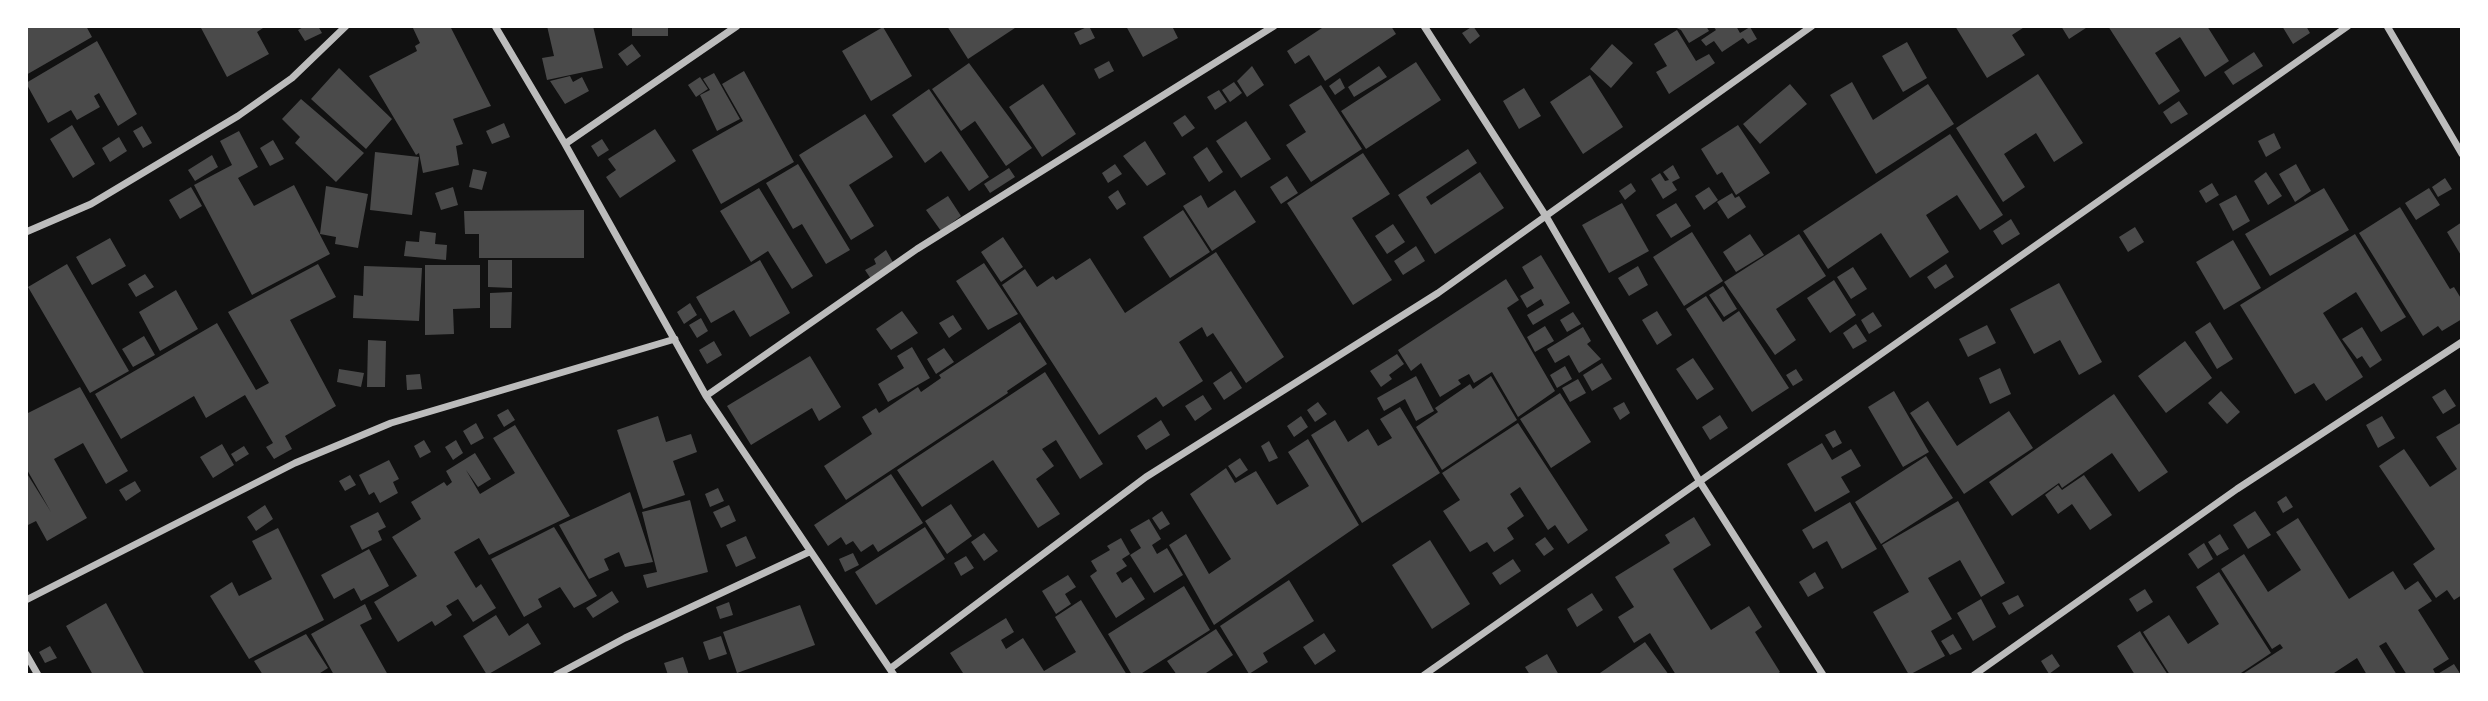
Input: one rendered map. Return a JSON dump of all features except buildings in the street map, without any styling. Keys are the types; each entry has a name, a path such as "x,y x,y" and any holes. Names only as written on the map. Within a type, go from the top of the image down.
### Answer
{"street":[{"path":"26,232 90,204 227,123 292,78 346,26"},
{"path":"495,26 565,144 706,396 809,552 893,671 1146,477 1322,363 1438,293 1547,218 1773,51 1812,26"},
{"path":"565,144 737,26"},
{"path":"706,396 917,249 1274,26"},
{"path":"1424,26 1547,218 1700,482 1823,675"},
{"path":"1424,675 2348,26"},
{"path":"2386,26 2462,154"},
{"path":"26,600 295,463 391,423 675,339"},
{"path":"1974,675 2237,489 2462,342"},
{"path":"556,675 625,638 809,552"},
{"path":"26,654 38,675"}]}
